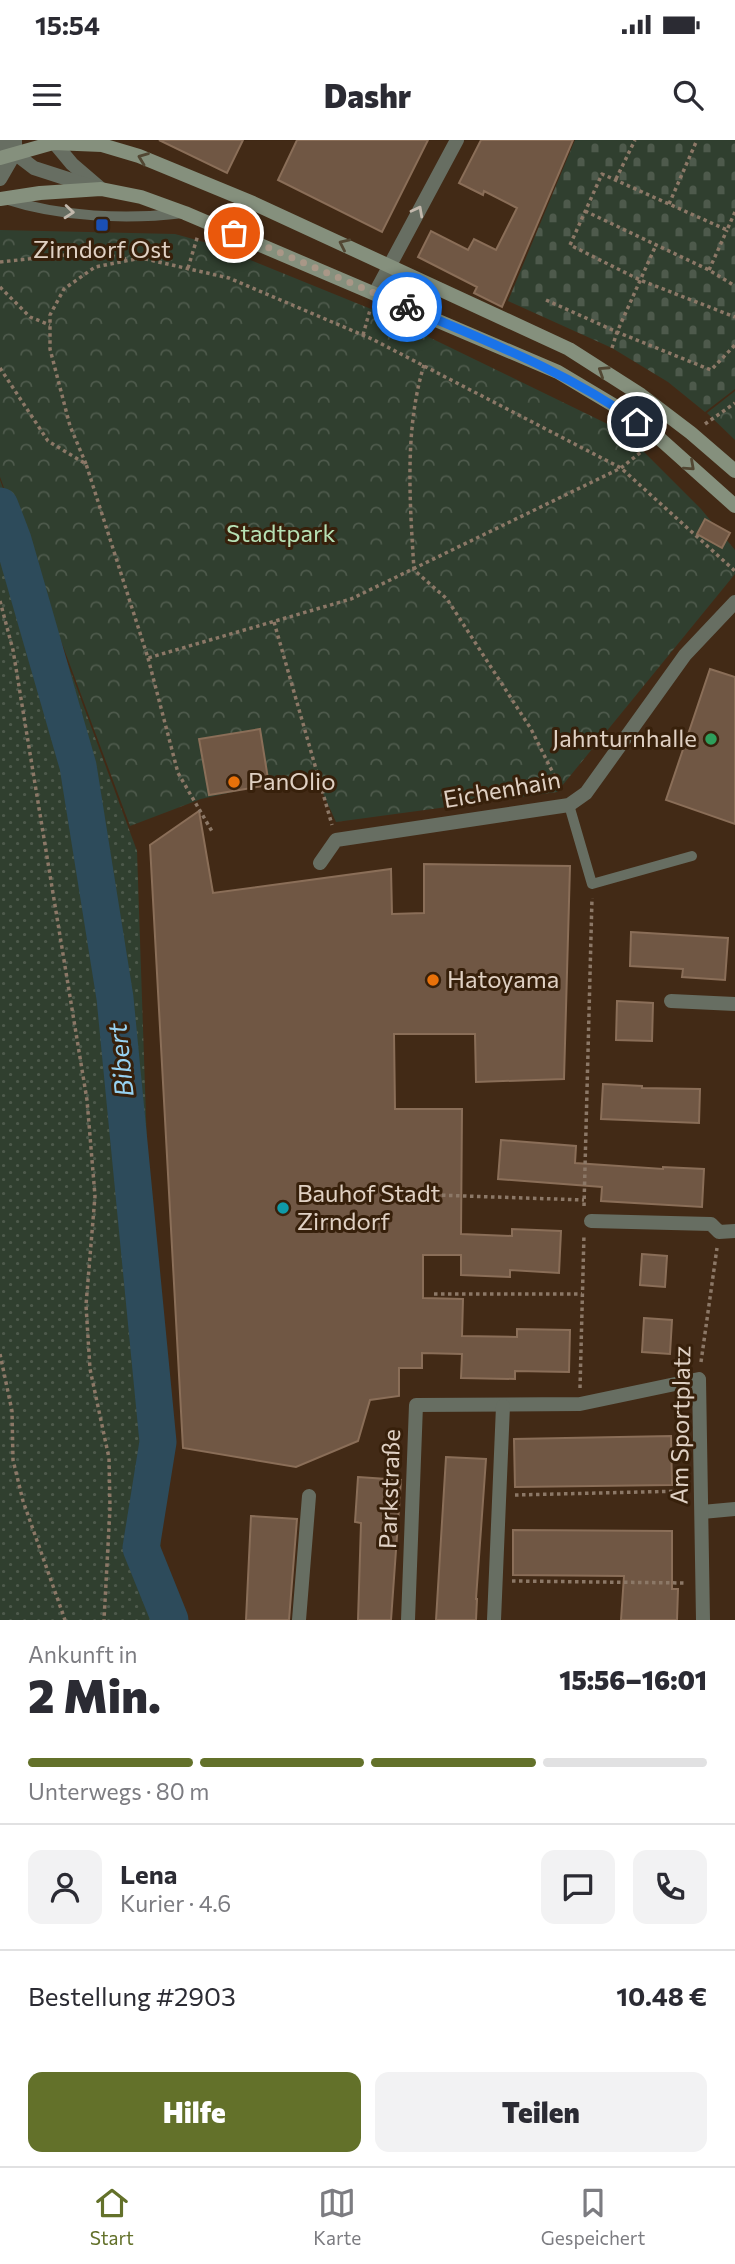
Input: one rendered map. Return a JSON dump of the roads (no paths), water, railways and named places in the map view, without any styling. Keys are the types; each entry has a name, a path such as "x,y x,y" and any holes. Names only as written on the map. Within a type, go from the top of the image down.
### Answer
{"main road":[{"path":"0,158 15,147 51,141 102,145 139,156 253,203 569,349 641,395 735,471"},
{"path":"1,199 101,189 141,197 185,213 373,299 558,372 615,406 659,438 735,506"}],"street":[{"path":"373,299 457,140"},
{"path":"51,141 82,175 101,189"},
{"path":"0,142 15,147 34,168 101,189"},
{"path":"0,179 15,147"},
{"name":"Eichenhain","path":"320,863 336,840 569,805 586,793 685,655 735,602"},
{"path":"671,1001 735,1004"},
{"path":"586,1222 711,1224 719,1232 735,1231"},
{"name":"Parkstraße","path":"408,1620 416,1405 580,1404 699,1379"},
{"name":"Am Sportplatz","path":"699,1379 703,1620"},
{"path":"494,1620 503,1406"},
{"path":"299,1620 309,1496"},
{"path":"702,1512 735,1509"}],"lane":[{"path":"1,199 33,208 93,214 149,217 185,213"},
{"path":"569,805 592,884 692,856"}],"waterway":[{"name":"Bibert","path":"0,506 13,540 78,766 115,998 158,1442 141,1548 170,1620"}],"place":[{"name":"Zirndorf Ost","path":"102,225"},
{"name":"Jahnturnhalle","path":"711,739"},
{"name":"PanOlio","path":"234,782"},
{"name":"Hatoyama","path":"433,980"},
{"name":"Bauhof Stadt Zirndorf","path":"283,1208"}],"park label":[{"name":"Stadtpark","path":"281,534"}]}
